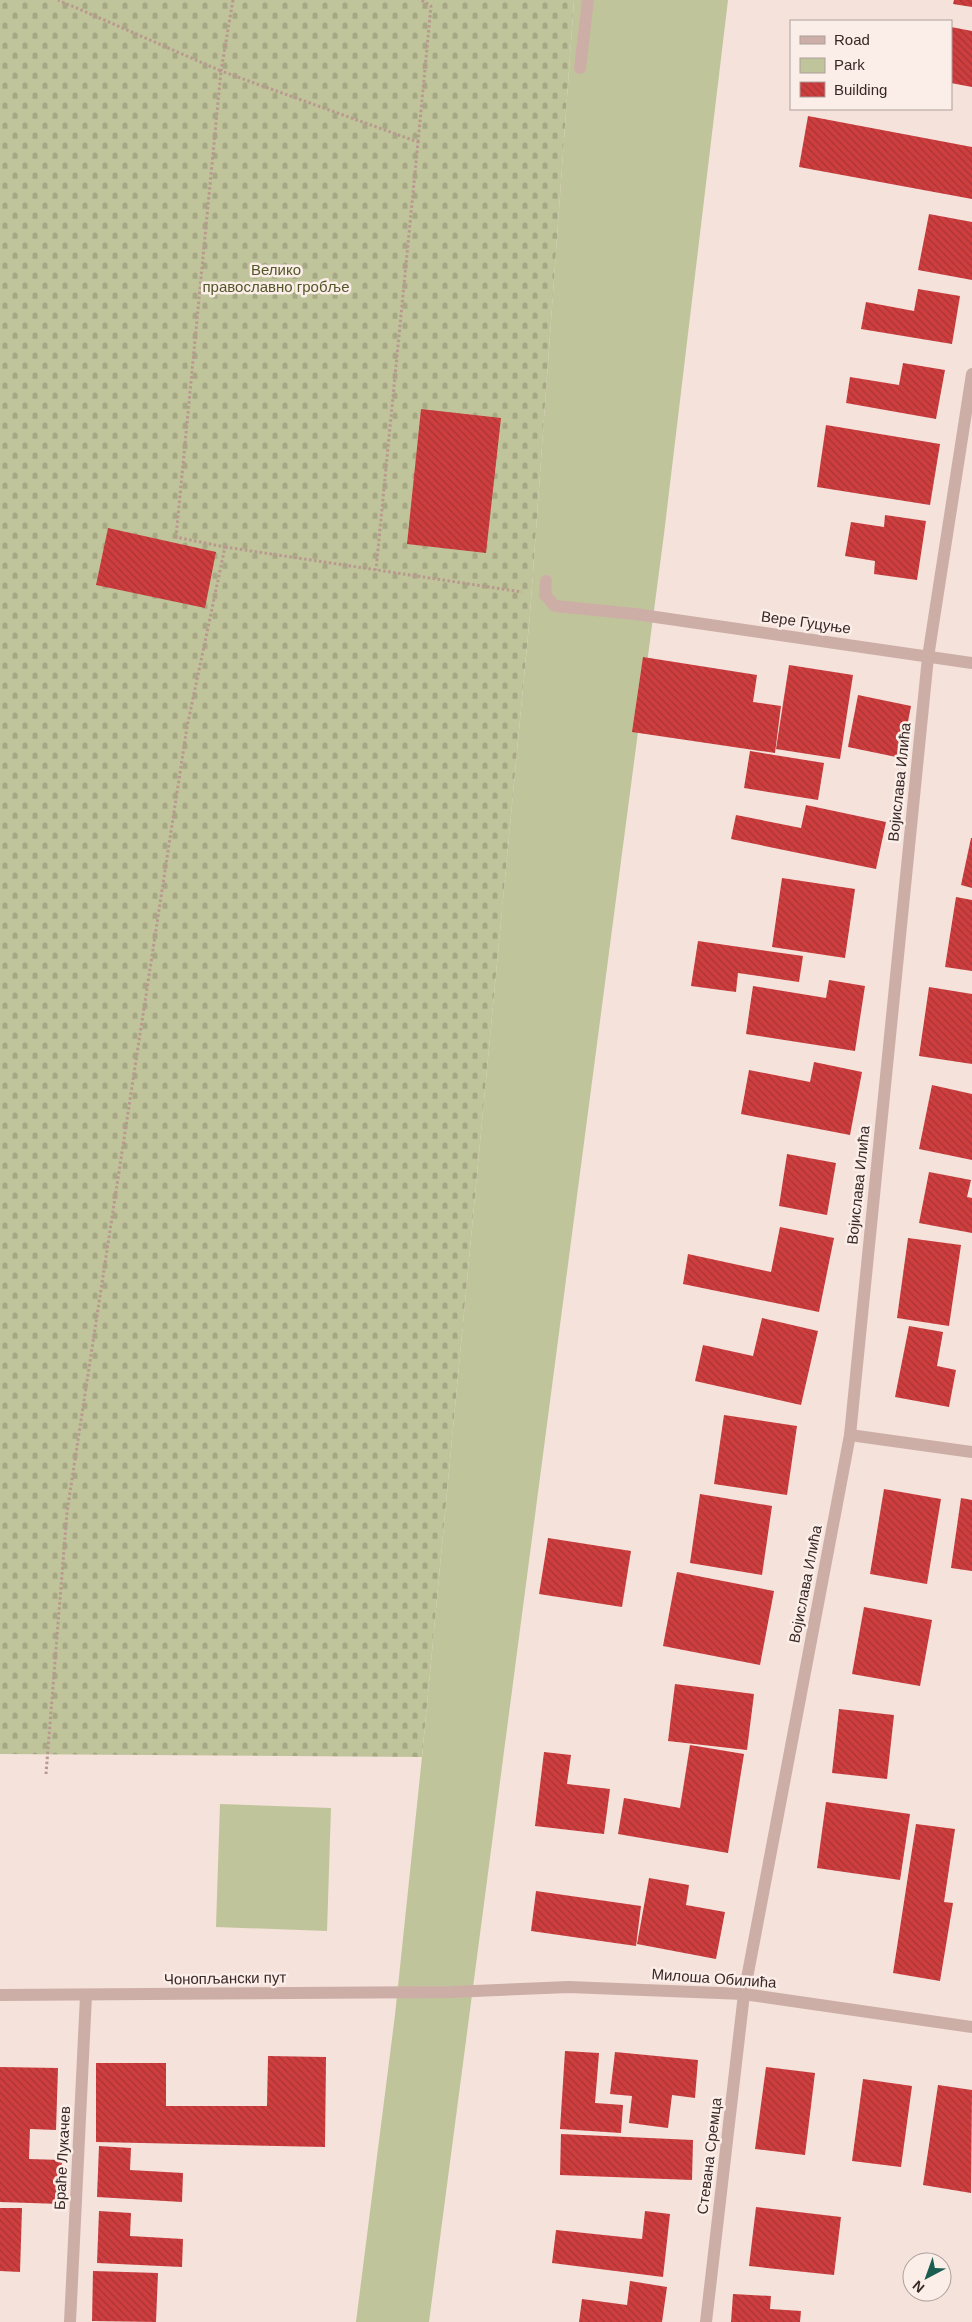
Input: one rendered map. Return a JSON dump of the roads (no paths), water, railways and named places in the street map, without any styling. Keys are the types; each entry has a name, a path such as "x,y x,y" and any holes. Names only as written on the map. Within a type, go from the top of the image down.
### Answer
{"street":[{"path":"580,68 588,0"},
{"name":"Војислава Илића","path":"744,1994 850,1435 928,657 972,374"},
{"name":"Вере Гуцуње","path":"546,581 544,595 555,606 635,614 972,663"},
{"path":"850,1435 972,1452"},
{"name":"Милоша Обилића","path":"451,1992 569,1987 744,1994 972,2027"},
{"name":"Чонопљански пут","path":"0,1995 86,1996 451,1992"},
{"name":"Стевана Сремца","path":"706,2322 744,1994"},
{"name":"Браће Лукачев","path":"70,2322 86,1996"}],"park label":[{"name":"Велико православно гробље","path":"276,278"}]}
